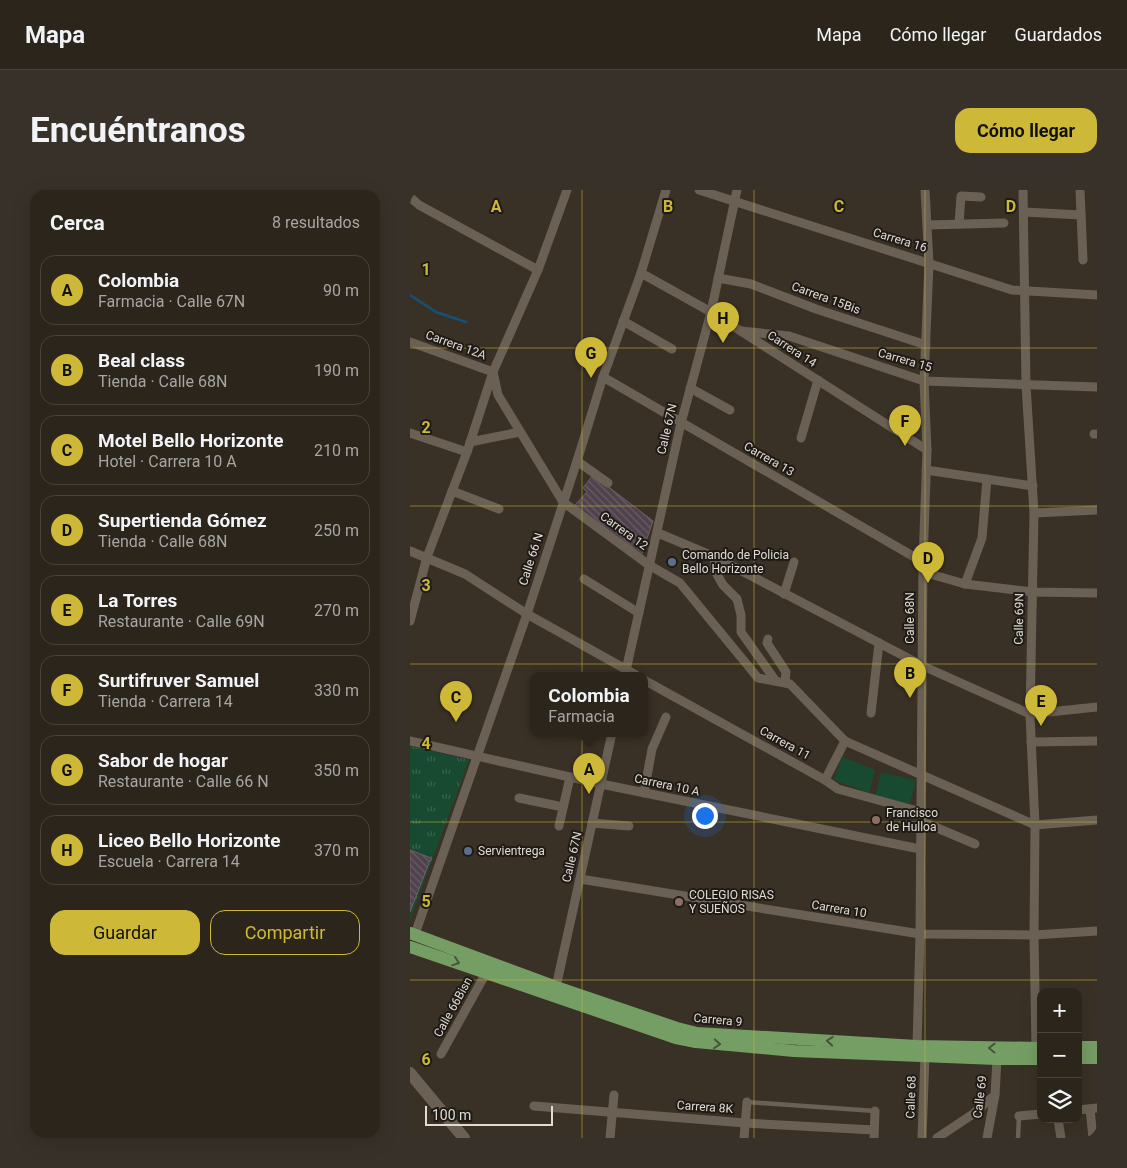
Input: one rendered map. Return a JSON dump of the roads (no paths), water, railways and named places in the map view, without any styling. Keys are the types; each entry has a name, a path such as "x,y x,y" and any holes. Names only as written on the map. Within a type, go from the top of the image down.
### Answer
{"main road":[{"name":"Carrera 9","path":"412,938 486,973 690,1041 794,1051 1037,1052"},
{"name":"Carrera 9","path":"412,938 677,1028 697,1033 997,1059 1037,1052"},
{"path":"1082,1047 1097,1047"},
{"path":"1082,1058 1097,1058"},
{"path":"410,1073 464,1138"}],"street":[{"path":"410,621 427,557 467,452 493,372 538,270 566,190"},
{"name":"Calle 66 N","path":"412,938 527,614 578,461 603,377 641,273 666,190"},
{"name":"Carrera 16","path":"698,190 1012,290 1097,295"},
{"name":"Calle 67N","path":"626,672 681,423 711,312 737,190"},
{"name":"Calle 68N","path":"921,1051 920,849 923,562 927,450 924,380 929,263 925,190"},
{"name":"Calle 69N","path":"1024,190 1026,384 1034,513 1030,714 1035,825 1034,935 1038,1033"},
{"path":"1080,190 1083,260"},
{"path":"959,224 961,196 981,197"},
{"path":"410,197 419,205 538,270"},
{"path":"1024,212 1080,215"},
{"path":"927,225 1004,223"},
{"name":"Carrera 14","path":"641,273 711,312 927,450"},
{"name":"Carrera 15Bis","path":"718,278 751,284 816,309 926,344"},
{"path":"623,322 672,349"},
{"name":"Carrera 15","path":"741,331 789,336 924,380 1097,387"},
{"name":"Carrera 12A","path":"410,342 493,372"},
{"name":"Carrera 12","path":"493,372 498,395 563,502 649,565 680,583 758,678 790,684 845,741 922,774"},
{"name":"Carrera 13","path":"603,377 923,562"},
{"path":"801,438 818,380"},
{"path":"690,388 730,410"},
{"path":"470,442 520,432"},
{"path":"410,433 467,452"},
{"path":"578,461 608,483"},
{"path":"926,470 1033,486"},
{"path":"965,584 982,538 987,479"},
{"path":"452,491 499,509"},
{"path":"1034,513 1097,510"},
{"name":"Carrera 12","path":"658,533 715,557 923,666 1030,714"},
{"path":"410,551 465,574 527,614 624,672"},
{"path":"715,557 714,569 724,585 737,599 740,607 741,632 775,680"},
{"path":"784,594 794,562"},
{"path":"923,572 965,584 1032,592 1097,593"},
{"path":"584,579 639,613"},
{"path":"768,639 767,644 786,672 785,682"},
{"path":"871,713 879,644"},
{"name":"Carrera 11","path":"648,682 838,789 921,816 975,844"},
{"path":"1030,714 1097,707"},
{"path":"644,793 652,749 666,717"},
{"name":"Calle 67N","path":"556,987 611,737"},
{"name":"Carrera 10 A","path":"410,741 601,784 920,849"},
{"path":"825,780 845,741"},
{"path":"1032,742 1097,741"},
{"path":"922,774 1035,825 1097,820"},
{"path":"559,826 570,777"},
{"path":"519,798 563,806"},
{"path":"592,823 629,826"},
{"name":"Carrera 10","path":"580,879 920,934 1034,935 1097,931"},
{"name":"Calle 66Bisn","path":"441,1054 486,973"},
{"name":"Calle 68","path":"921,1051 922,1138"},
{"name":"Calle 69","path":"987,1138 995,1096 997,1059"},
{"path":"610,1138 614,1095"},
{"path":"937,1138 973,1114 995,1096"},
{"path":"744,1138 747,1102"},
{"name":"Carrera 8K","path":"534,1106 874,1134"},
{"path":"1093,1108 1094,1138"},
{"path":"874,1134 875,1111"},
{"path":"1018,1116 1037,1114"},
{"path":"1059,1123 1061,1138"}],"lane":[{"path":"747,1102 875,1111"},
{"path":"1018,1116 1018,1138"}],"waterway":[{"path":"410,295 436,312 466,322"}],"place":[{"name":"Liceo Bello Horizonte","path":"723,343"},
{"name":"Sabor de hogar","path":"591,378"},
{"name":"Surtifruver Samuel","path":"905,446"},
{"name":"Comando de Policia Bello Horizonte","path":"672,562"},
{"name":"Supertienda Gómez","path":"928,583"},
{"name":"Beal class","path":"910,698"},
{"name":"Motel Bello Horizonte","path":"456,722"},
{"name":"La Torres","path":"1041,726"},
{"name":"Colombia","path":"589,794"},
{"name":"Francisco de Hulloa","path":"876,820"},
{"name":"Servientrega","path":"468,851"},
{"name":"COLEGIO RISAS Y SUEÑOS","path":"679,902"}]}
